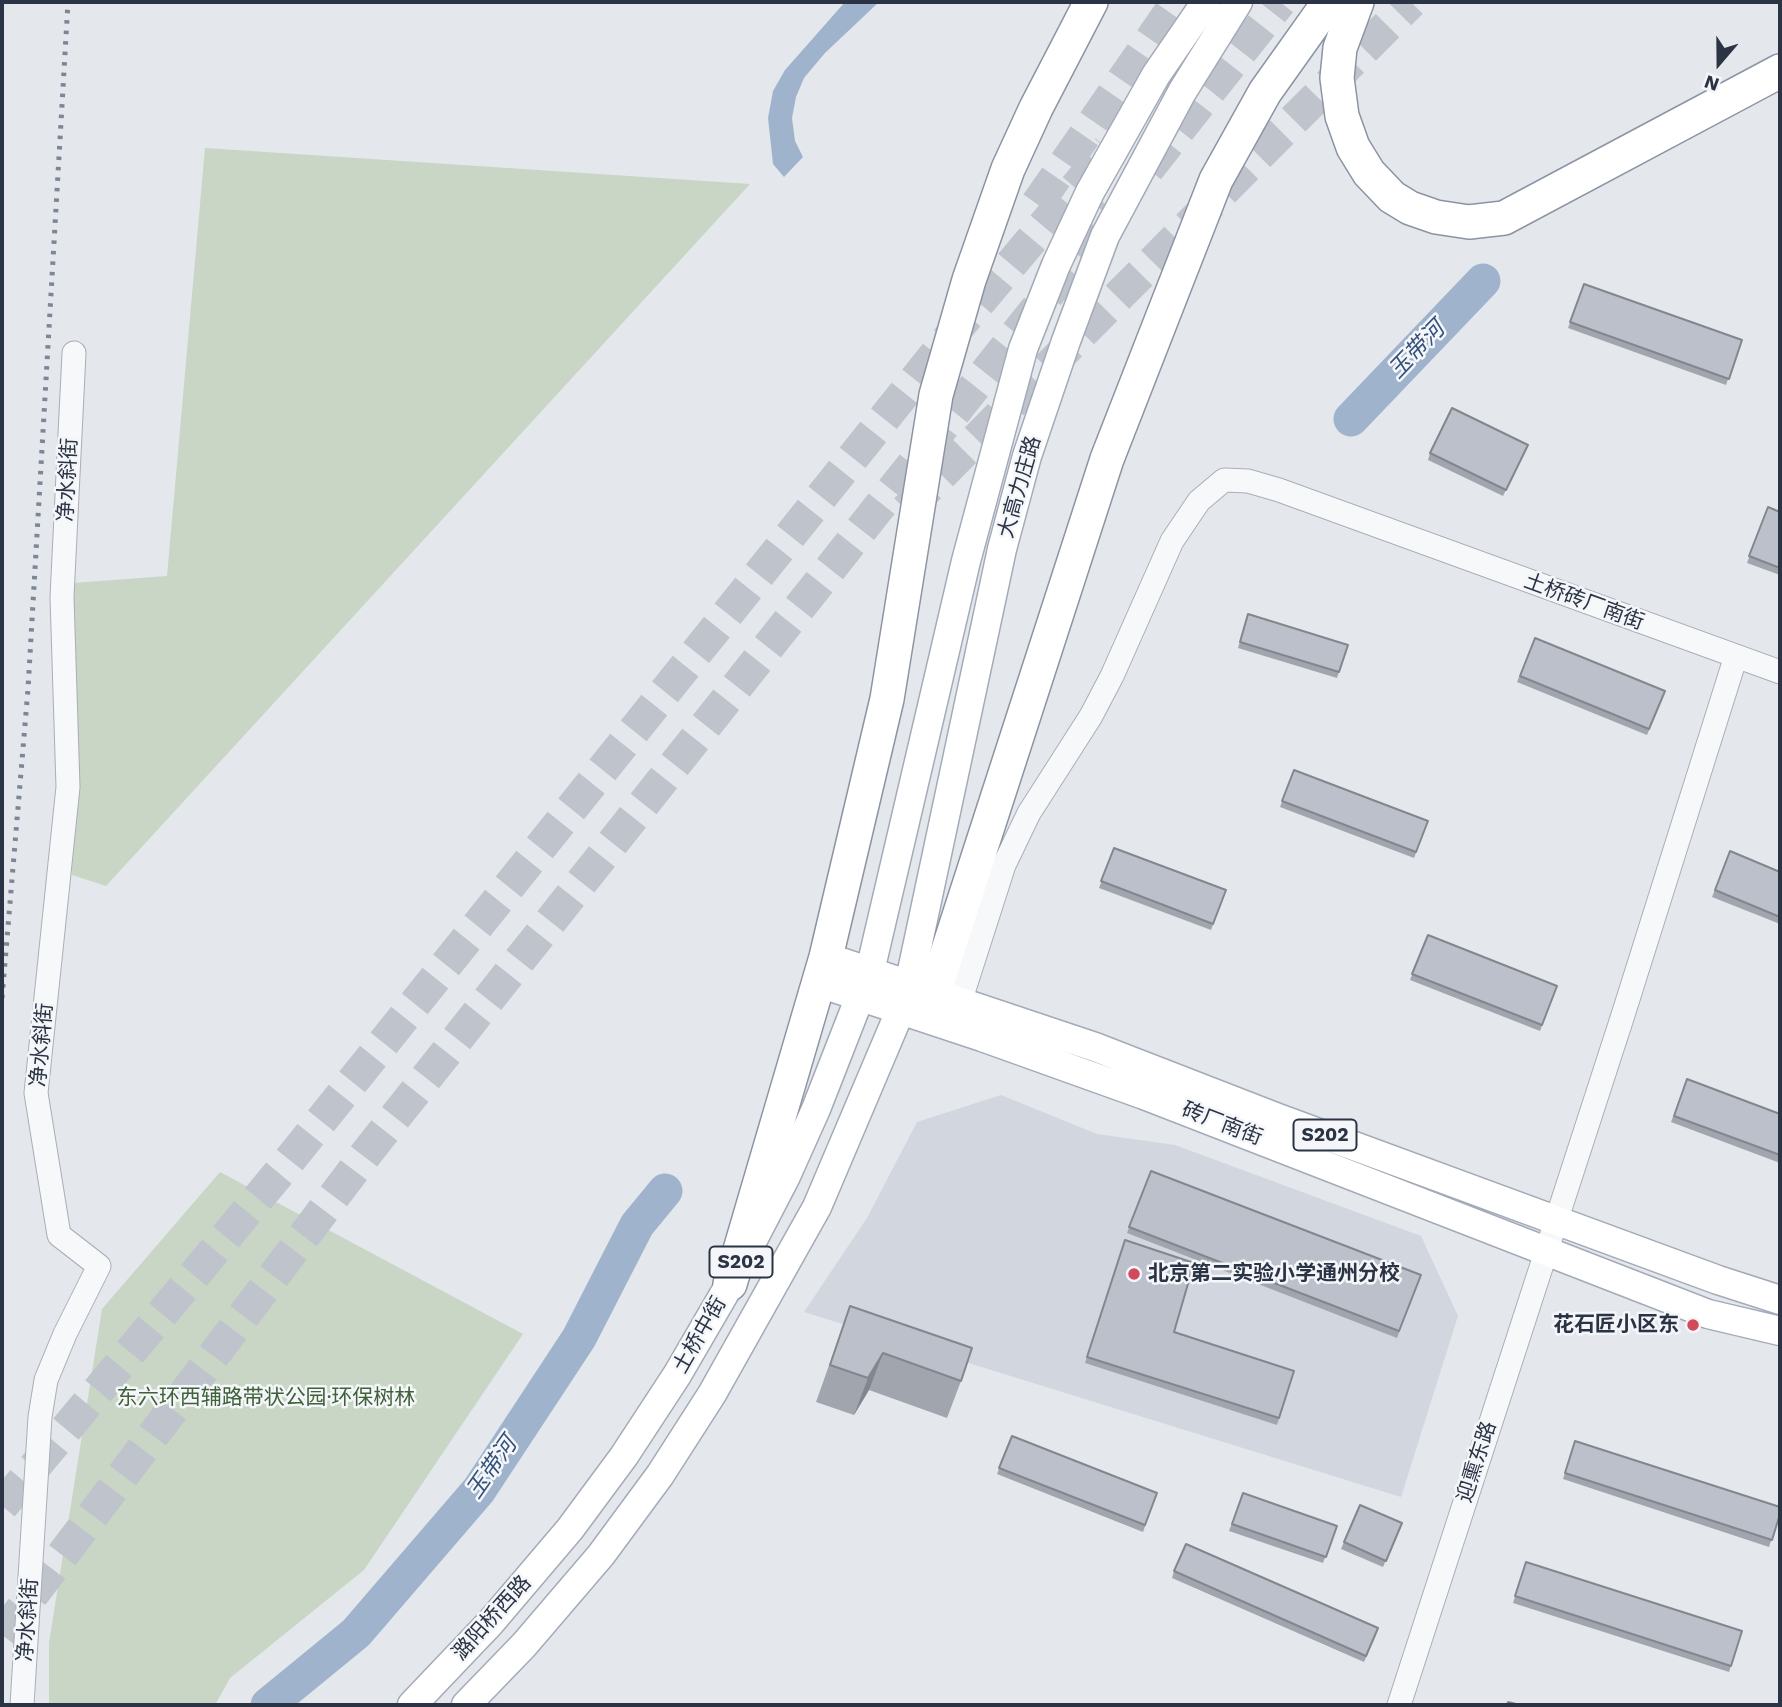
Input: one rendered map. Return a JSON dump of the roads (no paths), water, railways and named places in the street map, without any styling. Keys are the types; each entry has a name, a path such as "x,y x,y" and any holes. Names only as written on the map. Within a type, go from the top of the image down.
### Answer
{"highway":[{"path":"730,1284 822,970 887,699 936,395 969,279 1008,169 1091,2"},
{"path":"926,997 1107,459 1216,180 1265,92 1329,2"},
{"path":"1357,2 1340,48 1337,78 1345,126 1353,147 1369,173 1392,197 1410,208 1436,217 1469,222 1504,218 1780,71"}],"main road":[{"name":"大高力庄路","path":"865,984 966,561 1023,349 1056,265 1090,192 1156,75 1206,2"},
{"name":"大高力庄路","path":"601,1555 660,1475 712,1394 817,1207 926,997 1002,550 1027,456 1105,236 1182,92 1238,2"},
{"name":"砖厂南街","path":"822,970 865,984 926,997 1095,1047 1278,1118 1718,1280 1780,1300"},
{"name":"土桥中街","path":"570,1529 624,1456 677,1376 730,1284 786,1176 816,1110 865,984"},
{"name":"砖厂南街","path":"926,997 1144,1095 1709,1314 1780,1331"},
{"name":"潞阳桥西路","path":"412,1705 491,1622 570,1529"},
{"name":"潞阳桥西路","path":"466,1705 524,1645 601,1555"}],"street":[{"name":"净水斜街","path":"22,1705 32,1579 40,1417 46,1380 65,1334 99,1266 60,1235 36,1093 68,787 62,597 74,353"},
{"name":"土桥砖厂南街","path":"926,997 1004,865 1029,813 1091,716 1112,676 1172,541 1199,501 1224,480 1248,481 1780,673"},
{"name":"迎熏东路","path":"1399,1705 1736,656"}],"water":[{"path":"845,2 879,2 825,53 804,78 796,97 792,118 795,141 803,157 784,177 773,164 768,118 773,91 785,70"}],"waterway":[{"name":"玉带河","path":"1351,419 1483,281"},
{"name":"玉带河","path":"268,1705 356,1633 479,1490 579,1338 637,1225 665,1191"}],"tunnel":[{"path":"1037,204 1177,2"},
{"path":"1148,169 1280,2"},
{"path":"906,510 1411,2"},
{"path":"2,1506 284,1167 943,345 1108,149"},
{"path":"2,1635 369,1150 1114,211"}],"railway":[{"path":"2,998 28,689 68,2"}],"place":[{"name":"北京第二实验小学通州分校","path":"1134,1274"},
{"name":"花石匠小区东","path":"1693,1325"}],"park label":[{"name":"东六环西辅路带状公园·环保树林","path":"266,1398"}]}
